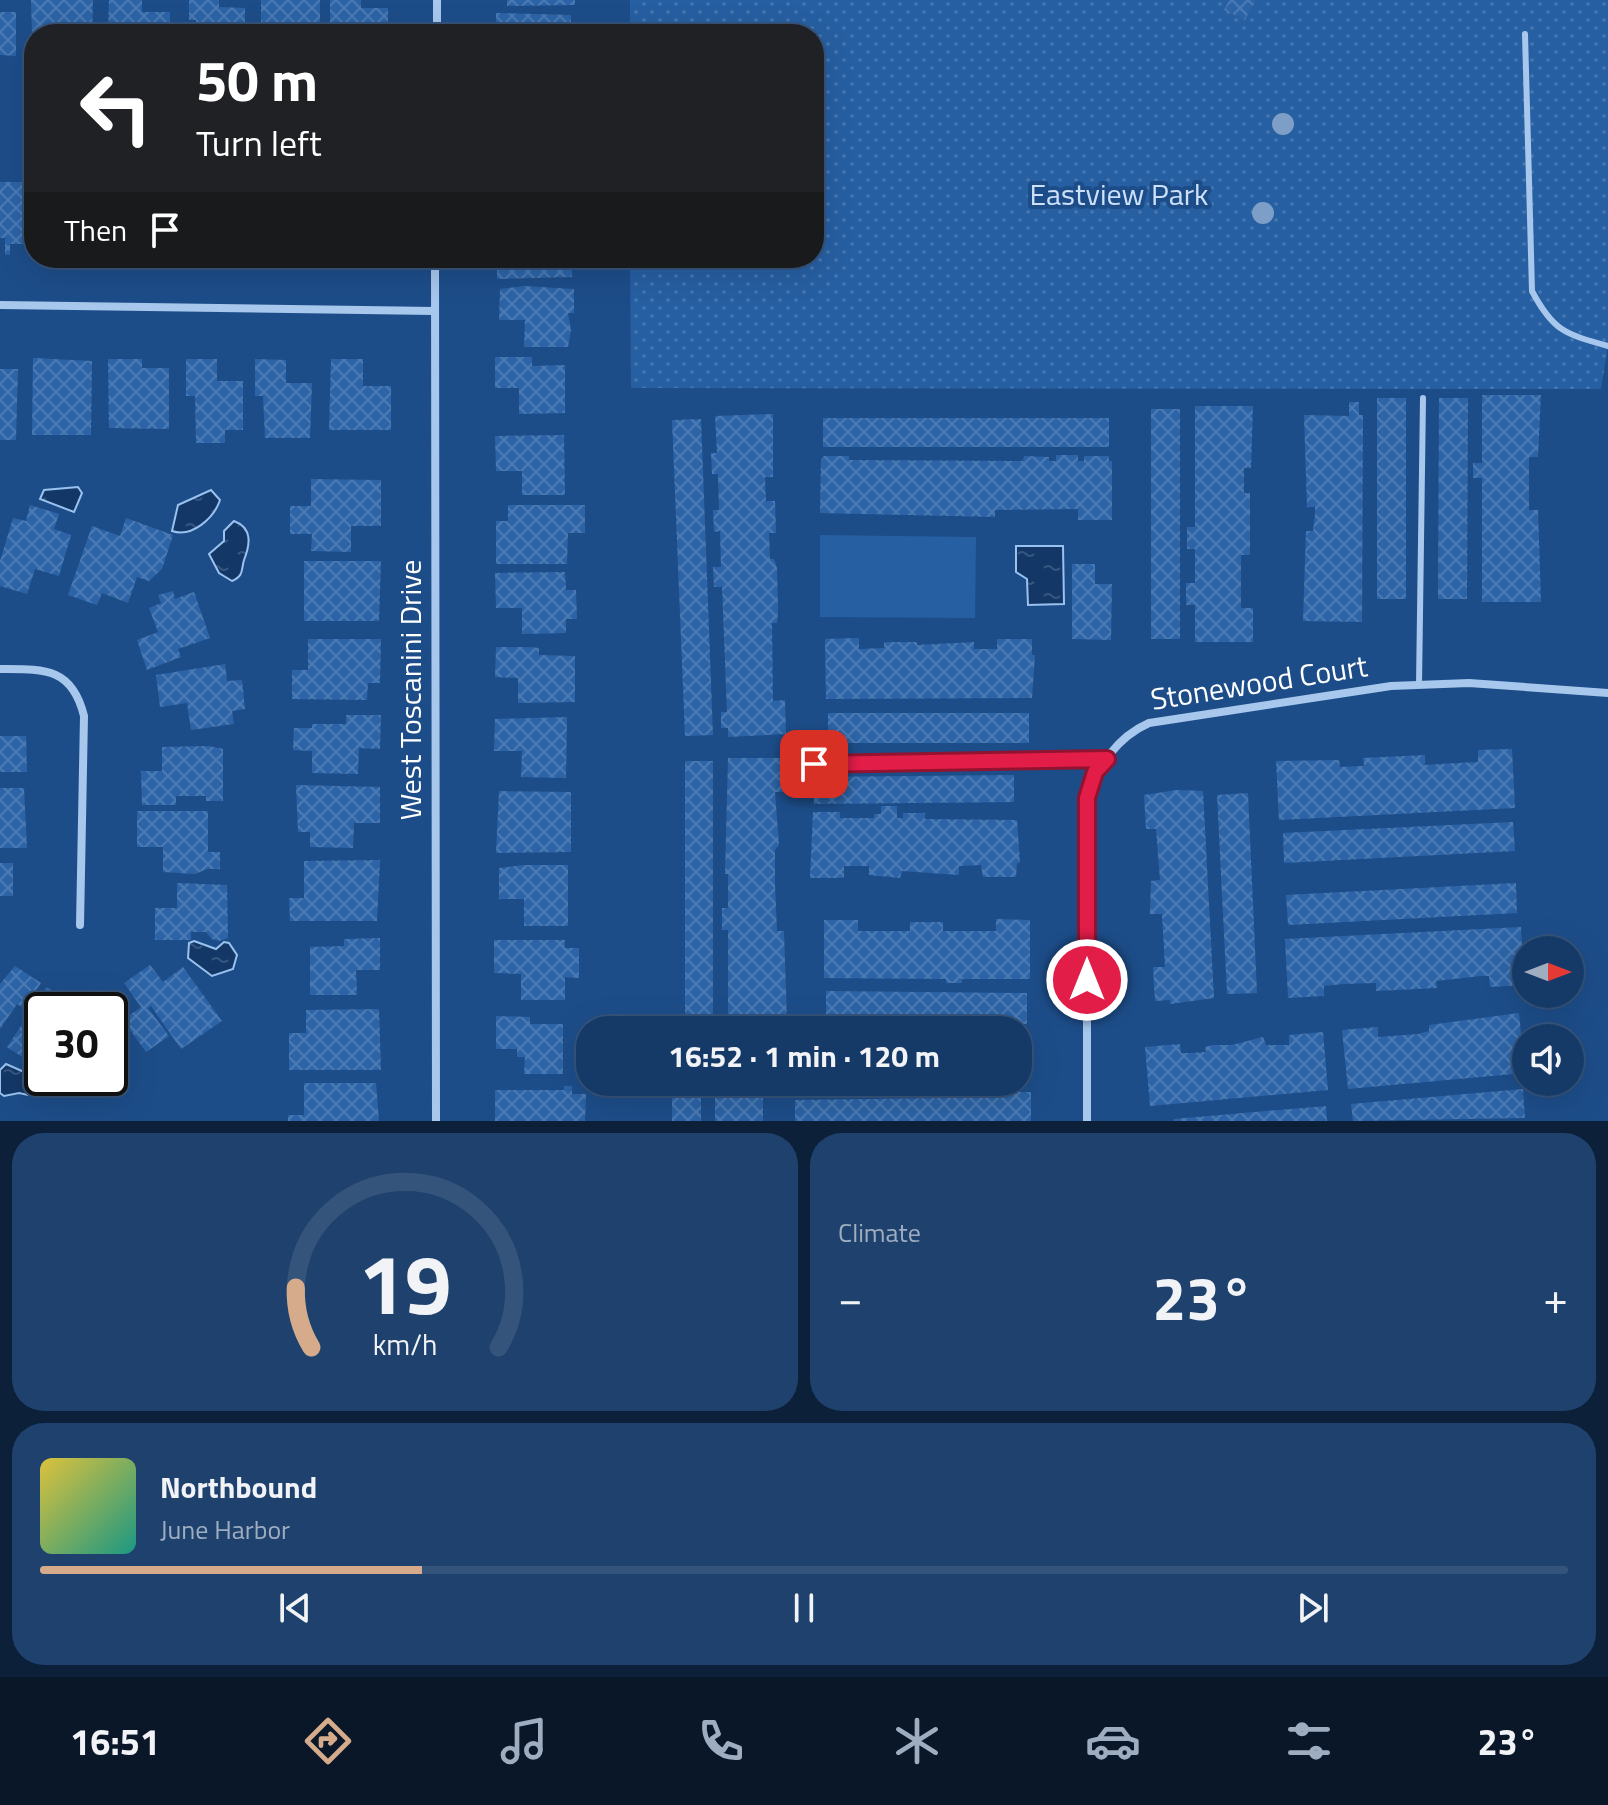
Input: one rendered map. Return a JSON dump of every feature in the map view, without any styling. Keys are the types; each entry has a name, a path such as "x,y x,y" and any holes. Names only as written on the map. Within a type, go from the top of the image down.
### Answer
{"street":[{"path":"437,0 437,24"},
{"name":"West Toscanini Drive","path":"435,268 436,1121"},
{"path":"0,305 434,311"},
{"path":"0,669 62,676 73,686 80,700 84,716 80,925"},
{"name":"Stonewood Court","path":"1087,1121 1087,798 1095,772 1132,731 1149,723 1419,685 1469,683 1608,693"}],"lane":[{"path":"1525,34 1532,291 1547,320 1574,337 1608,346"},
{"path":"1419,685 1423,398"},
{"path":"814,764 1107,759"}],"green space":[{"name":"Eastview Park","path":"630,0 1608,0 1608,346 1601,389 631,388 630,268 824,268 824,24 630,24"},
{"path":"820,535 976,537 975,618 820,617"}],"water":[{"path":"78,487 82,493 74,512 40,499 44,490"},
{"path":"211,490 220,500 207,520 187,532 172,531 178,505"},
{"path":"234,521 247,532 248,543 239,577 232,581 219,573 209,554 224,541 224,531"},
{"path":"1016,546 1063,546 1064,604 1028,605 1027,579 1016,572"},
{"path":"194,941 216,949 224,942 229,943 237,955 233,969 212,976 188,958 189,943"},
{"path":"6,1064 24,1072 24,1094 4,1096 0,1093 0,1070"}],"building":[{"path":"31,0 93,0 92,24 32,24"},
{"path":"109,0 142,0 142,12 170,12 170,24 108,24"},
{"path":"189,0 219,0 219,7 245,8 245,24 196,24 196,20 189,20"},
{"path":"261,0 320,0 320,24 261,24"},
{"path":"330,0 361,0 361,8 388,8 388,24 330,22"},
{"path":"507,0 575,0 575,5 507,6"},
{"path":"1229,0 1255,0 1245,20 1224,10"},
{"path":"0,12 16,12 16,56 0,55"},
{"path":"496,13 571,15 571,24 496,24"},
{"path":"0,182 24,182 24,244 10,244 10,255 5,255 5,238 0,238"},
{"path":"497,268 572,268 572,277 497,279"},
{"path":"524,286 574,289 574,313 568,313 571,330 568,347 524,347 525,320 499,320 500,289"},
{"path":"495,357 532,357 532,366 565,365 565,413 519,414 519,388 495,388"},
{"path":"33,358 92,361 91,435 32,435"},
{"path":"108,359 142,359 142,368 169,368 169,429 109,428"},
{"path":"186,359 217,359 217,381 243,381 243,430 225,430 225,443 196,443 195,396 186,396"},
{"path":"255,359 286,360 286,383 312,383 310,438 265,438 263,396 255,396"},
{"path":"331,359 363,359 363,386 391,386 391,430 329,430"},
{"path":"0,369 18,369 16,440 0,440"},
{"path":"1482,395 1541,395 1538,457 1529,457 1529,510 1538,510 1541,602 1482,602 1482,478 1473,478 1473,463 1482,463"},
{"path":"1377,398 1406,398 1406,599 1377,599"},
{"path":"1439,398 1468,398 1467,599 1438,599"},
{"path":"1349,402 1359,402 1359,415 1363,415 1362,622 1303,621 1306,531 1313,531 1315,514 1315,507 1307,507 1304,415 1349,416"},
{"path":"1195,406 1253,406 1251,468 1244,468 1244,493 1250,493 1250,555 1241,555 1241,608 1253,608 1253,642 1195,642 1195,605 1186,605 1186,583 1195,583 1195,549 1187,549 1187,527 1195,527"},
{"path":"1151,409 1180,409 1180,639 1151,639"},
{"path":"773,414 773,477 765,477 766,501 775,501 776,533 769,533 770,559 774,559 777,568 778,610 777,623 772,623 773,701 785,700 786,734 728,737 728,728 721,728 721,712 727,712 722,587 714,587 713,567 721,567 720,531 714,532 713,510 719,510 718,474 712,474 711,453 717,453 715,416"},
{"path":"823,418 1109,418 1109,447 823,447"},
{"path":"701,419 713,735 685,736 672,420"},
{"path":"564,435 565,495 522,495 522,471 496,471 495,436"},
{"path":"1056,455 1078,455 1078,461 1084,461 1084,456 1109,456 1109,461 1112,461 1112,520 1078,520 1078,509 995,510 995,517 820,513 821,460 824,456 849,456 849,460 1023,461 1024,456 1049,457 1049,461 1056,461"},
{"path":"311,479 381,480 381,526 351,526 351,552 311,551 312,534 290,534 290,506 311,506"},
{"path":"30,505 59,514 54,529 71,535 59,576 35,569 27,594 0,586 0,561 13,518 26,521"},
{"path":"508,505 585,505 585,533 568,533 567,564 496,564 496,521 508,521"},
{"path":"126,518 173,535 162,569 149,581 137,577 128,603 102,593 97,605 68,595 92,526 120,536"},
{"path":"304,561 381,561 379,621 304,621"},
{"path":"1072,564 1095,564 1095,584 1112,584 1111,640 1072,639"},
{"path":"565,572 566,590 576,590 577,619 566,619 566,633 522,634 522,608 496,608 495,573"},
{"path":"173,591 175,599 194,592 210,638 178,649 181,657 147,670 137,640 158,632 149,608 161,603 158,595"},
{"path":"859,638 859,649 884,648 884,642 917,642 917,645 974,642 974,649 997,649 997,639 1032,639 1032,655 1035,655 1032,698 826,699 825,639"},
{"path":"308,639 381,639 380,683 368,683 367,700 292,699 292,670 308,670"},
{"path":"496,647 539,648 539,655 575,656 575,702 518,703 518,678 495,677"},
{"path":"225,664 227,681 242,680 245,709 232,711 234,724 191,730 187,703 160,707 156,675"},
{"path":"828,713 1029,713 1029,743 828,743"},
{"path":"346,715 381,715 380,749 359,748 358,774 312,773 312,751 293,750 294,728 312,728 312,724 346,724"},
{"path":"567,717 566,778 521,777 522,751 494,751 495,719"},
{"path":"0,736 26,736 27,772 0,772"},
{"path":"209,746 223,749 223,801 206,801 206,796 176,796 176,805 142,805 141,771 162,771 162,747"},
{"path":"1512,749 1515,808 1279,820 1276,761 1339,760 1340,767 1364,766 1363,758 1425,755 1425,765 1478,762 1478,750"},
{"path":"728,758 787,758 787,792 775,792 779,845 775,850 777,931 784,931 787,1016 728,1016 728,930 722,930 722,908 728,908 728,874 725,874"},
{"path":"685,761 713,761 713,1016 685,1016"},
{"path":"1014,775 1014,802 814,804 813,777"},
{"path":"296,785 380,787 380,823 354,823 353,848 310,847 310,832 298,832"},
{"path":"0,788 24,788 27,848 0,848"},
{"path":"1177,790 1203,791 1214,998 1170,1004 1170,1000 1155,1001 1153,967 1165,967 1162,914 1150,914 1151,881 1160,880 1156,829 1146,829 1144,795"},
{"path":"499,791 571,792 571,852 496,853"},
{"path":"1248,793 1257,993 1227,994 1217,795"},
{"path":"881,806 897,806 897,818 903,818 903,813 925,813 925,819 1017,820 1020,863 1017,863 1016,877 983,877 981,865 959,866 959,875 902,871 900,878 869,875 869,866 844,866 844,878 810,878 813,812 840,812 840,818 874,818 874,814 881,814"},
{"path":"137,811 208,811 208,852 220,852 220,869 207,869 195,874 163,872 163,847 137,847"},
{"path":"1513,822 1515,851 1284,863 1283,833"},
{"path":"380,860 377,921 290,921 289,898 304,898 304,861"},
{"path":"0,863 13,863 13,896 0,896"},
{"path":"568,865 568,926 524,926 524,899 499,899 499,868"},
{"path":"177,883 227,885 228,938 219,941 206,932 191,932 191,940 155,940 155,908 177,908"},
{"path":"1516,883 1517,913 1288,925 1286,895"},
{"path":"996,919 1030,920 1030,979 962,979 962,983 946,983 946,979 824,978 824,920 858,920 858,931 910,931 910,922 943,922 943,931 996,931"},
{"path":"1521,927 1521,936 1512,936 1512,986 1490,987 1489,976 1481,976 1436,981 1437,988 1376,991 1376,983 1324,986 1324,996 1288,998 1285,939"},
{"path":"380,938 380,970 356,970 357,995 310,995 310,947 344,946 344,939"},
{"path":"494,940 565,940 565,948 579,948 579,978 565,977 565,1000 521,1000 521,974 494,973"},
{"path":"150,965 163,982 183,967 222,1021 181,1049 151,1006 148,1008 169,1036 146,1052 128,1027 128,1016 141,1007 124,983"},
{"path":"15,966 41,983 35,992 24,992 24,1008 17,1004 0,1029 0,984"},
{"path":"826,991 1027,993 1027,1016 826,1016"},
{"path":"379,1009 381,1070 289,1070 289,1033 306,1033 306,1010"},
{"path":"1519,1013 1520,1024 1512,1024 1512,1074 1348,1089 1342,1030 1378,1027 1378,1037 1418,1034 1429,1031 1429,1025"},
{"path":"496,1016 530,1017 530,1024 563,1024 563,1074 524,1074 525,1057 517,1057 517,1049 496,1049"},
{"path":"24,1022 24,1058 7,1047"},
{"path":"1323,1032 1328,1090 1150,1106 1145,1047 1180,1044 1181,1053 1206,1052 1205,1047 1232,1045 1263,1037 1266,1045 1289,1045 1289,1035"},
{"path":"304,1083 376,1083 379,1121 288,1121 288,1115 304,1115"},
{"path":"564,1086 572,1086 572,1094 586,1096 585,1121 495,1121 495,1090 564,1090"},
{"path":"1512,1090 1512,1096 1523,1096 1525,1118 1353,1121 1351,1104"},
{"path":"672,1096 701,1096 701,1121 672,1121"},
{"path":"715,1096 763,1096 763,1121 715,1121"},
{"path":"944,1096 1031,1096 1031,1121 795,1121 795,1100"},
{"path":"1326,1106 1327,1121 1174,1121 1174,1119"}],"route":[{"path":"814,764 1107,759 1095,772 1087,798 1087,980"}]}
